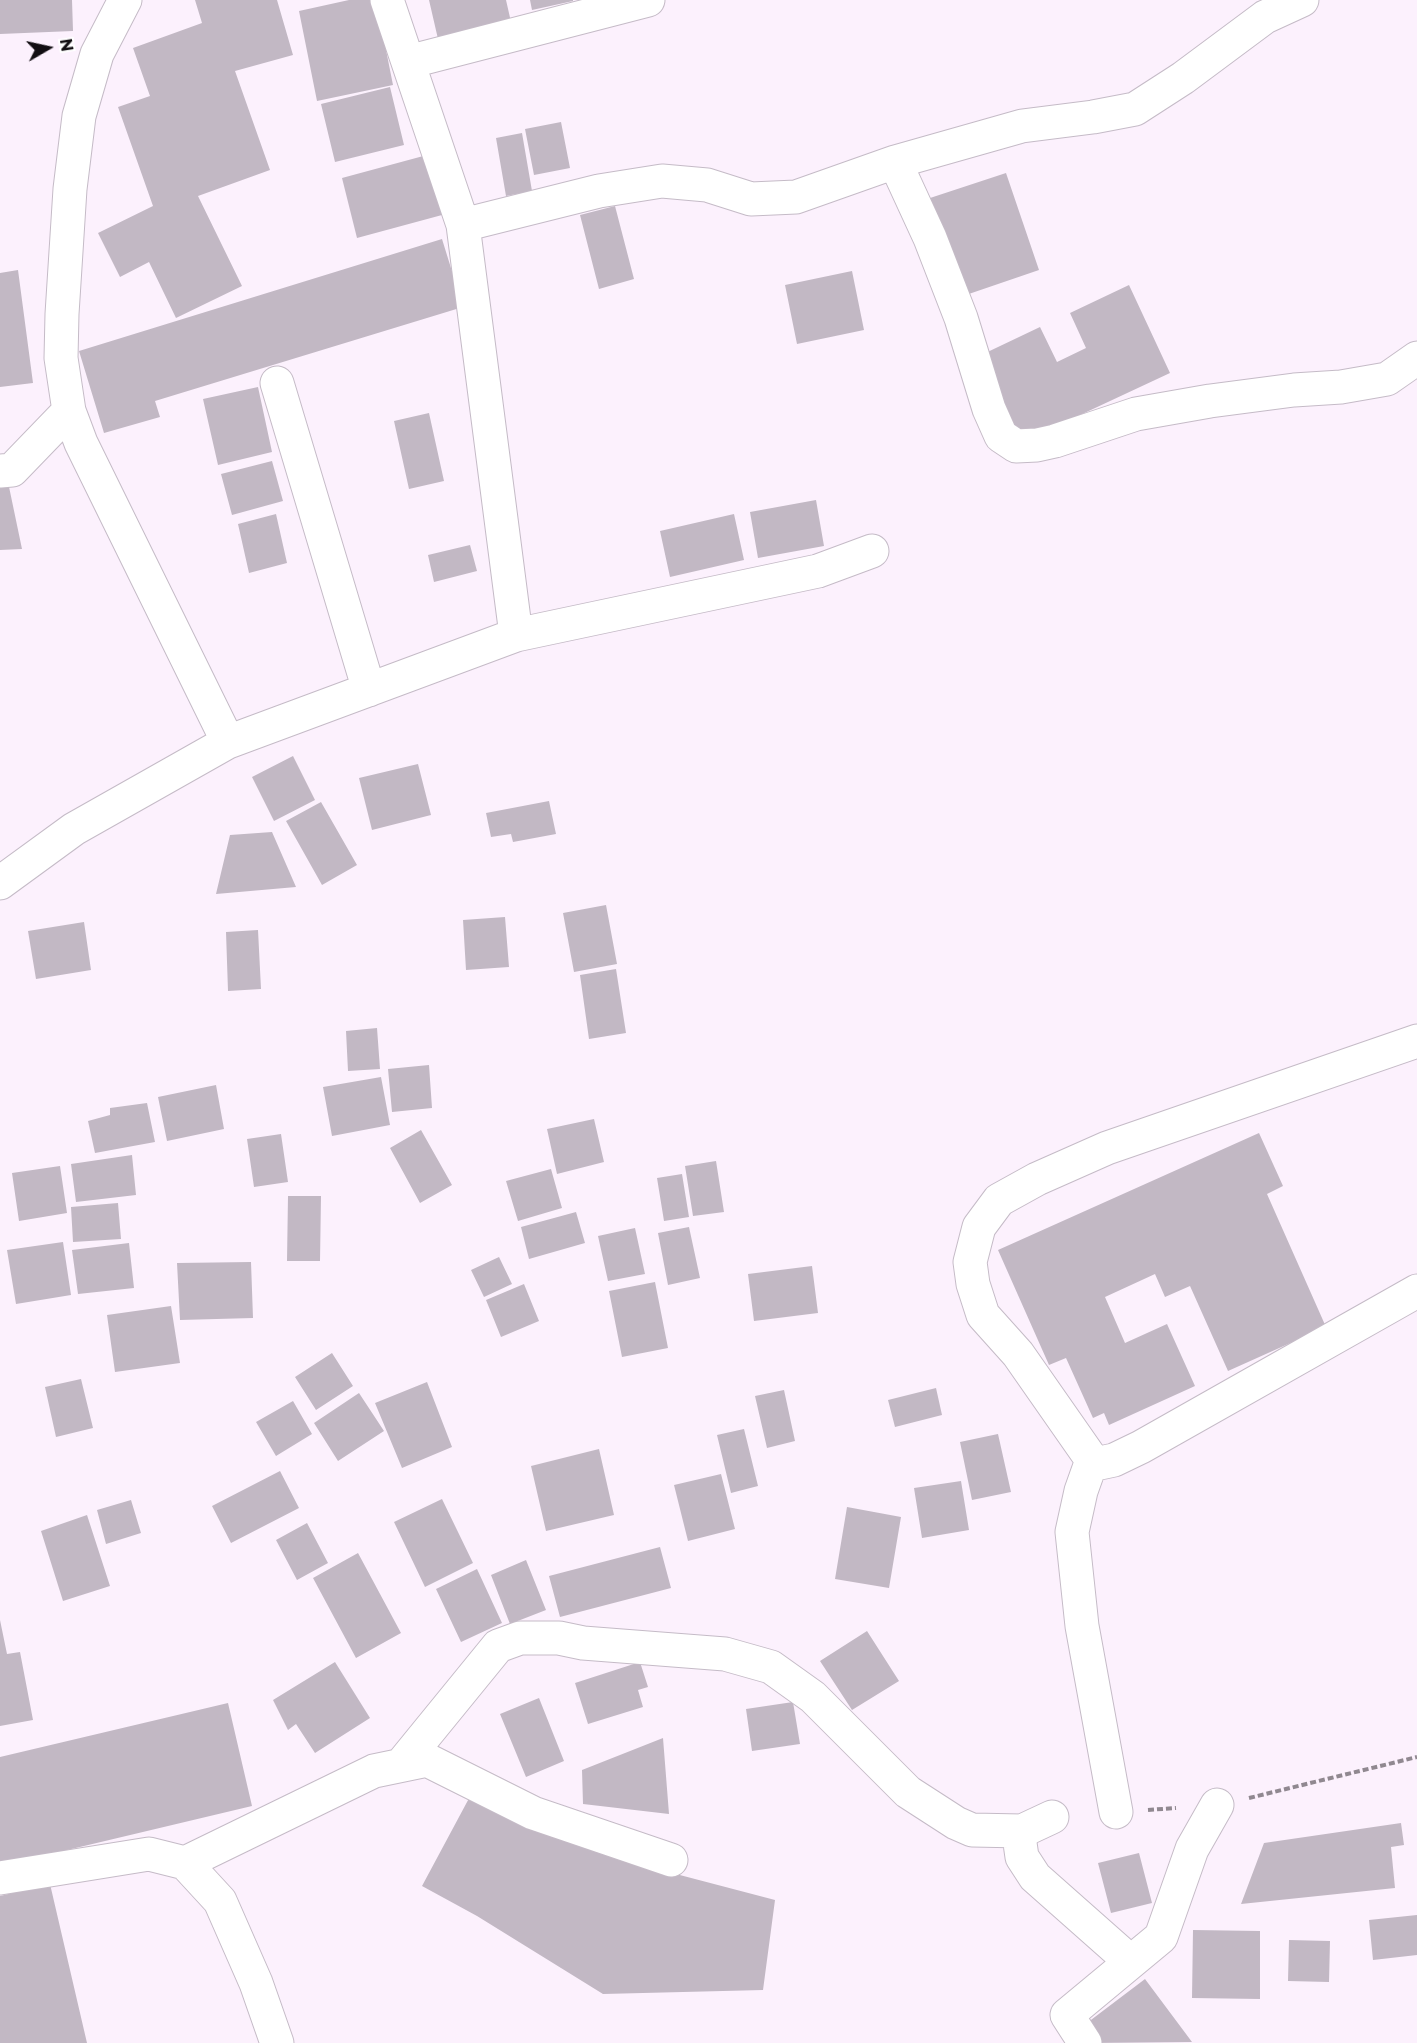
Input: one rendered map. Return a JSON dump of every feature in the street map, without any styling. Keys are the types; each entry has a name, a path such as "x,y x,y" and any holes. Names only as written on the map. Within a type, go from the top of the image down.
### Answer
{"street":[{"path":"125,0 97,54 79,116 70,189 61,358 69,411 81,442 228,742"},
{"path":"387,0 463,225 516,635"},
{"path":"408,62 648,0"},
{"path":"463,225 599,191 662,181 707,185 751,199 796,197 895,162 1022,126 1093,117 1135,108 1183,78 1265,17 1302,0"},
{"path":"895,162 930,238 962,318 989,409 1001,436 1016,446 1055,441 1147,412 1210,400 1341,387 1387,378 1417,358"},
{"path":"277,383 369,690"},
{"path":"0,471 12,470 69,411"},
{"path":"0,883 74,829 228,742 516,635 818,571 872,551"},
{"path":"1417,1041 1107,1148 1037,1179 999,1200 979,1227 970,1262 973,1284 983,1315 1018,1354 1092,1460 1100,1463 1114,1460 1141,1447 1417,1291"},
{"path":"1092,1460 1081,1491 1072,1532 1082,1626 1116,1812"},
{"path":"401,1765 498,1647 520,1638 559,1638 583,1643 725,1654 771,1667 813,1697 908,1792 956,1823 972,1830 1022,1831 1052,1817"},
{"path":"185,1863 374,1771 427,1760 533,1813 671,1860"},
{"path":"1085,2043 1067,2014 1161,1937 1192,1849 1217,1805"},
{"path":"1022,1831 1020,1844 1022,1857 1035,1877 1131,1962"},
{"path":"0,1878 149,1854 185,1863 220,1901 256,1983 277,2043"}],"building":[{"path":"0,0 72,0 73,31 0,34"},
{"path":"195,0 277,0 293,55 235,71 270,170 198,196 242,286 176,318 149,262 120,277 98,233 153,206 118,107 150,96 133,48 202,23"},
{"path":"349,0 376,0 393,85 317,101 299,11"},
{"path":"429,0 506,0 511,22 438,39"},
{"path":"530,0 573,0 573,1 532,10"},
{"path":"390,87 404,145 335,162 321,104"},
{"path":"561,122 570,168 534,175 525,129"},
{"path":"522,133 532,191 506,196 496,138"},
{"path":"427,155 442,215 357,238 342,178"},
{"path":"1006,173 1039,270 960,297 927,199"},
{"path":"615,206 634,279 599,289 580,215"},
{"path":"442,239 463,307 155,401 160,417 104,433 79,351"},
{"path":"18,270 33,383 0,387 0,273"},
{"path":"852,271 864,330 797,344 785,285"},
{"path":"1129,285 1170,373 1018,444 977,357 1040,327 1057,362 1086,348 1070,313"},
{"path":"258,387 272,452 218,465 203,399"},
{"path":"429,413 444,481 409,489 394,421"},
{"path":"272,461 283,501 232,515 221,474"},
{"path":"8,482 22,549 0,550 0,484"},
{"path":"816,500 824,546 758,558 750,512"},
{"path":"276,514 287,563 249,573 238,524"},
{"path":"734,514 744,560 670,577 660,531"},
{"path":"470,545 477,571 434,582 428,555"},
{"path":"293,756 315,800 274,821 252,777"},
{"path":"418,764 431,815 372,830 359,778"},
{"path":"549,801 556,834 513,842 511,834 491,837 486,813"},
{"path":"321,802 357,865 322,885 286,821"},
{"path":"272,832 296,887 216,894 230,835"},
{"path":"606,905 617,964 574,972 563,913"},
{"path":"505,917 509,967 466,970 463,920"},
{"path":"84,922 91,970 36,979 28,931"},
{"path":"258,930 261,989 228,991 226,932"},
{"path":"616,969 626,1033 589,1039 580,975"},
{"path":"377,1028 380,1069 348,1071 346,1031"},
{"path":"429,1065 432,1108 392,1112 388,1069"},
{"path":"381,1077 390,1125 332,1136 323,1087"},
{"path":"216,1085 224,1129 167,1141 158,1097"},
{"path":"147,1103 155,1142 95,1153 88,1121 110,1115 110,1108"},
{"path":"594,1119 604,1162 557,1174 547,1129"},
{"path":"421,1130 452,1185 420,1203 390,1148"},
{"path":"1259,1133 1283,1186 1267,1194 1326,1327 1228,1371 1190,1286 1165,1297 1155,1274 1105,1297 1125,1343 1167,1324 1195,1386 1109,1425 1104,1413 1093,1418 1066,1358 1049,1365 998,1250"},
{"path":"281,1134 288,1182 254,1187 247,1139"},
{"path":"132,1155 136,1195 76,1202 71,1164"},
{"path":"716,1161 724,1212 693,1216 685,1166"},
{"path":"60,1166 67,1213 19,1221 12,1173"},
{"path":"551,1169 562,1208 518,1221 506,1181"},
{"path":"682,1174 689,1217 664,1221 657,1178"},
{"path":"288,1196 321,1196 320,1261 287,1261"},
{"path":"118,1203 121,1239 73,1242 71,1207"},
{"path":"576,1212 585,1243 529,1259 521,1227"},
{"path":"689,1227 700,1278 668,1285 658,1233"},
{"path":"635,1228 645,1274 608,1281 598,1236"},
{"path":"63,1242 71,1295 16,1304 7,1250"},
{"path":"129,1243 134,1288 78,1294 72,1250"},
{"path":"499,1257 512,1284 484,1297 471,1270"},
{"path":"251,1262 253,1318 180,1320 177,1263"},
{"path":"812,1266 818,1313 754,1321 748,1274"},
{"path":"655,1282 668,1348 622,1357 609,1291"},
{"path":"524,1284 539,1321 501,1337 486,1300"},
{"path":"171,1306 180,1363 115,1372 107,1315"},
{"path":"332,1353 353,1386 316,1410 295,1377"},
{"path":"81,1379 93,1428 56,1437 45,1387"},
{"path":"427,1382 452,1447 402,1468 375,1403"},
{"path":"936,1388 942,1415 895,1427 888,1400"},
{"path":"784,1390 795,1441 767,1448 755,1396"},
{"path":"359,1393 384,1431 338,1461 314,1423"},
{"path":"293,1401 312,1434 276,1456 256,1422"},
{"path":"744,1429 758,1486 731,1493 717,1435"},
{"path":"998,1434 1011,1492 972,1500 960,1442"},
{"path":"599,1449 614,1515 546,1531 531,1466"},
{"path":"280,1471 299,1508 231,1543 212,1506"},
{"path":"721,1474 735,1529 688,1541 674,1485"},
{"path":"961,1481 969,1530 922,1538 914,1488"},
{"path":"442,1499 473,1563 425,1587 394,1522"},
{"path":"131,1500 141,1533 106,1544 97,1510"},
{"path":"847,1507 901,1517 889,1588 835,1579"},
{"path":"87,1515 110,1586 63,1601 41,1531"},
{"path":"307,1523 328,1563 297,1580 276,1540"},
{"path":"660,1547 671,1588 560,1617 549,1576"},
{"path":"358,1553 401,1633 356,1658 313,1578"},
{"path":"526,1560 546,1610 510,1624 491,1575"},
{"path":"477,1569 502,1623 461,1642 436,1589"},
{"path":"0,1620 7,1654 20,1652 33,1720 0,1726"},
{"path":"867,1631 899,1681 852,1710 820,1661"},
{"path":"335,1662 370,1718 315,1753 296,1724 288,1730 273,1700"},
{"path":"640,1662 648,1687 638,1690 643,1707 588,1724 575,1683"},
{"path":"539,1698 564,1761 526,1777 500,1714"},
{"path":"793,1702 800,1744 752,1751 746,1709"},
{"path":"228,1703 252,1806 0,1866 0,1757"},
{"path":"663,1738 669,1814 583,1804 582,1770"},
{"path":"474,1789 615,1858 775,1900 763,1990 603,1994 477,1916 422,1886"},
{"path":"1401,1823 1404,1845 1391,1847 1395,1888 1241,1904 1264,1843"},
{"path":"1139,1853 1152,1903 1111,1913 1098,1863"},
{"path":"50,1884 87,2043 0,2043 0,1896"},
{"path":"1417,1915 1417,1955 1373,1960 1369,1920"},
{"path":"1193,1930 1260,1931 1260,1999 1192,1998"},
{"path":"1289,1940 1330,1941 1329,1982 1288,1981"},
{"path":"1145,1979 1192,2042 1090,2043 1079,2029"}]}
